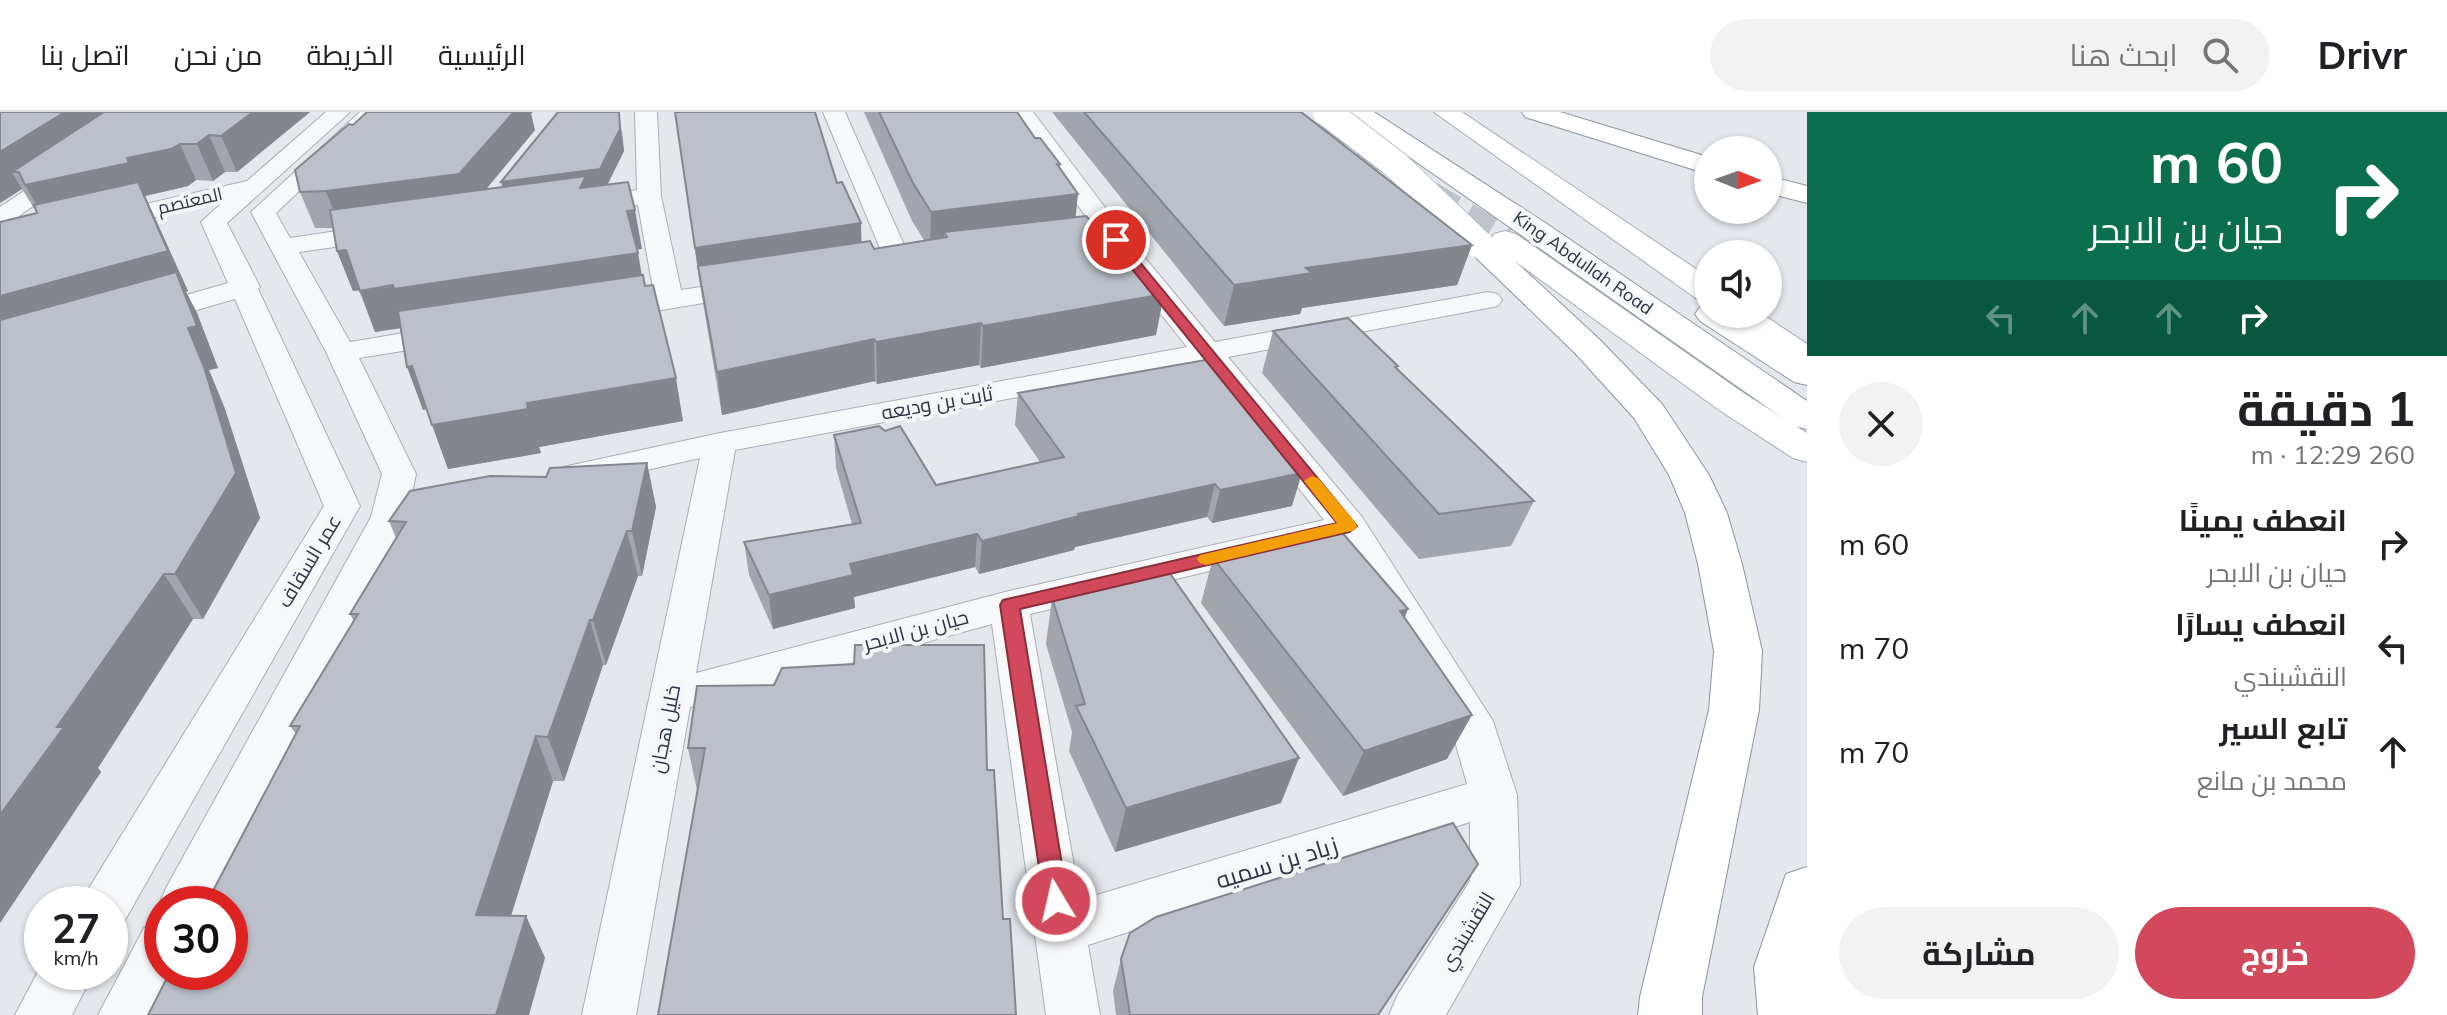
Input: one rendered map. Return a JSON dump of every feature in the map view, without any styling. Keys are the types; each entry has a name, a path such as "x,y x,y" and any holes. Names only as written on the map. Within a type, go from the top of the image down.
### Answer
{"main road":[{"name":"King Abdullah Road","path":"1357,112 1507,238 1807,418"},
{"name":"King Abdullah Road","path":"1397,112 1694,303"},
{"path":"1446,112 1694,282"},
{"path":"1534,112 1694,162"},
{"path":"1317,120 1395,164 1507,238 1732,402 1807,450"},
{"path":"1782,188 1807,195"},
{"path":"1507,238 1587,346 1649,412 1689,475 1706,513 1720,564 1738,651 1734,710 1671,997 1670,1015"},
{"name":"King Abdullah Road","path":"1734,328 1807,374"},
{"path":"1760,328 1807,360"},
{"path":"1790,1015 1785,967 1807,893"}],"street":[{"path":"0,218 156,112"},
{"name":"عمر السقاف","path":"118,886 342,506 246,287 214,222 339,112"},
{"path":"194,886 404,513 399,474 341,352 263,212 372,112"},
{"path":"646,112 649,196 669,300"},
{"path":"834,112 900,265"},
{"name":"النقشبندي","path":"1022,112 1116,240 1349,526 1471,721 1494,795 1495,885 1416,1015"},
{"name":"المعتصم","path":"0,245 253,186 288,187"},
{"path":"557,208 649,196"},
{"path":"281,247 403,229"},
{"path":"1085,244 1116,240"},
{"path":"869,270 931,262"},
{"path":"575,315 777,284"},
{"path":"107,326 246,287"},
{"name":"ثابت بن وديعه","path":"540,483 720,443 1488,300"},
{"path":"341,352 481,330"},
{"name":"خليل هجان","path":"609,1015 720,443"},
{"name":"حيان بن الابحر","path":"672,696 1009,605 1349,526"},
{"path":"1009,605 1073,1015"},
{"name":"زياد بن سميه","path":"1061,930 1494,795"},
{"path":"125,1015 144,979"},
{"path":"42,1015 57,990"}],"building":[{"path":"0,112 65,112 0,152"},
{"path":"104,112 253,112 221,136 209,135 197,144 180,144 171,149 127,158 129,163 25,185 19,172 12,172"},
{"path":"367,112 514,112 459,174 300,192 295,170"},
{"path":"558,112 619,112 620,129 600,169 501,182"},
{"path":"675,112 815,112 837,183 842,182 861,223 695,248"},
{"path":"879,112 1017,112 1035,138 1040,138 1060,164 1057,164 1078,194 931,212 913,183"},
{"path":"1084,112 1301,112 1472,245 1306,268 1312,273 1234,285"},
{"path":"586,176 580,188 628,182 635,210 627,211 638,253 394,289 393,285 360,291 346,250 337,251 330,210"},
{"path":"138,182 168,251 0,296 0,222 37,213 34,205"},
{"path":"1086,216 1164,294 983,326 981,323 876,342 874,339 717,372 698,266 870,241 874,249 947,237 944,232"},
{"path":"176,272 197,326 188,328 204,367 236,473 175,574 164,574 57,727 64,727 0,815 0,320"},
{"path":"643,275 645,286 653,285 676,378 527,403 528,409 432,425 412,366 407,367 398,311"},
{"path":"1348,318 1534,501 1439,514 1273,331"},
{"path":"1211,359 1253,403 1243,406 1302,473 1220,490 1215,484 1078,514 982,541 977,534 850,564 853,575 769,595 744,542 861,523 834,435 879,426 885,431 900,426 936,485 1064,457 1018,393"},
{"path":"647,463 632,531 627,531 593,620 590,620 548,737 536,736 476,915 526,916 496,1015 148,1015 161,990 248,990 248,886 216,886 300,726 290,726 358,614 350,614 406,522 389,521 410,491 490,476 546,477 550,468"},
{"path":"1340,530 1408,609 1400,611 1472,715 1364,751 1213,558"},
{"path":"1169,572 1299,758 1126,808 1076,706 1085,704 1052,598"},
{"path":"855,645 984,645 987,770 994,770 1003,919 1010,919 1016,1015 658,1015 705,748 688,748 697,686 774,685 782,668 854,664"},
{"path":"1453,823 1478,864 1378,1015 1130,1015 1121,959 1130,933 1156,917"}],"tunnel":[{"path":"1322,130 1505,240"}],"slow traffic":[{"path":"1206,559 1349,526 1312,481"}],"route":[{"path":"1056,901 1009,605 1349,526 1116,240"}]}
